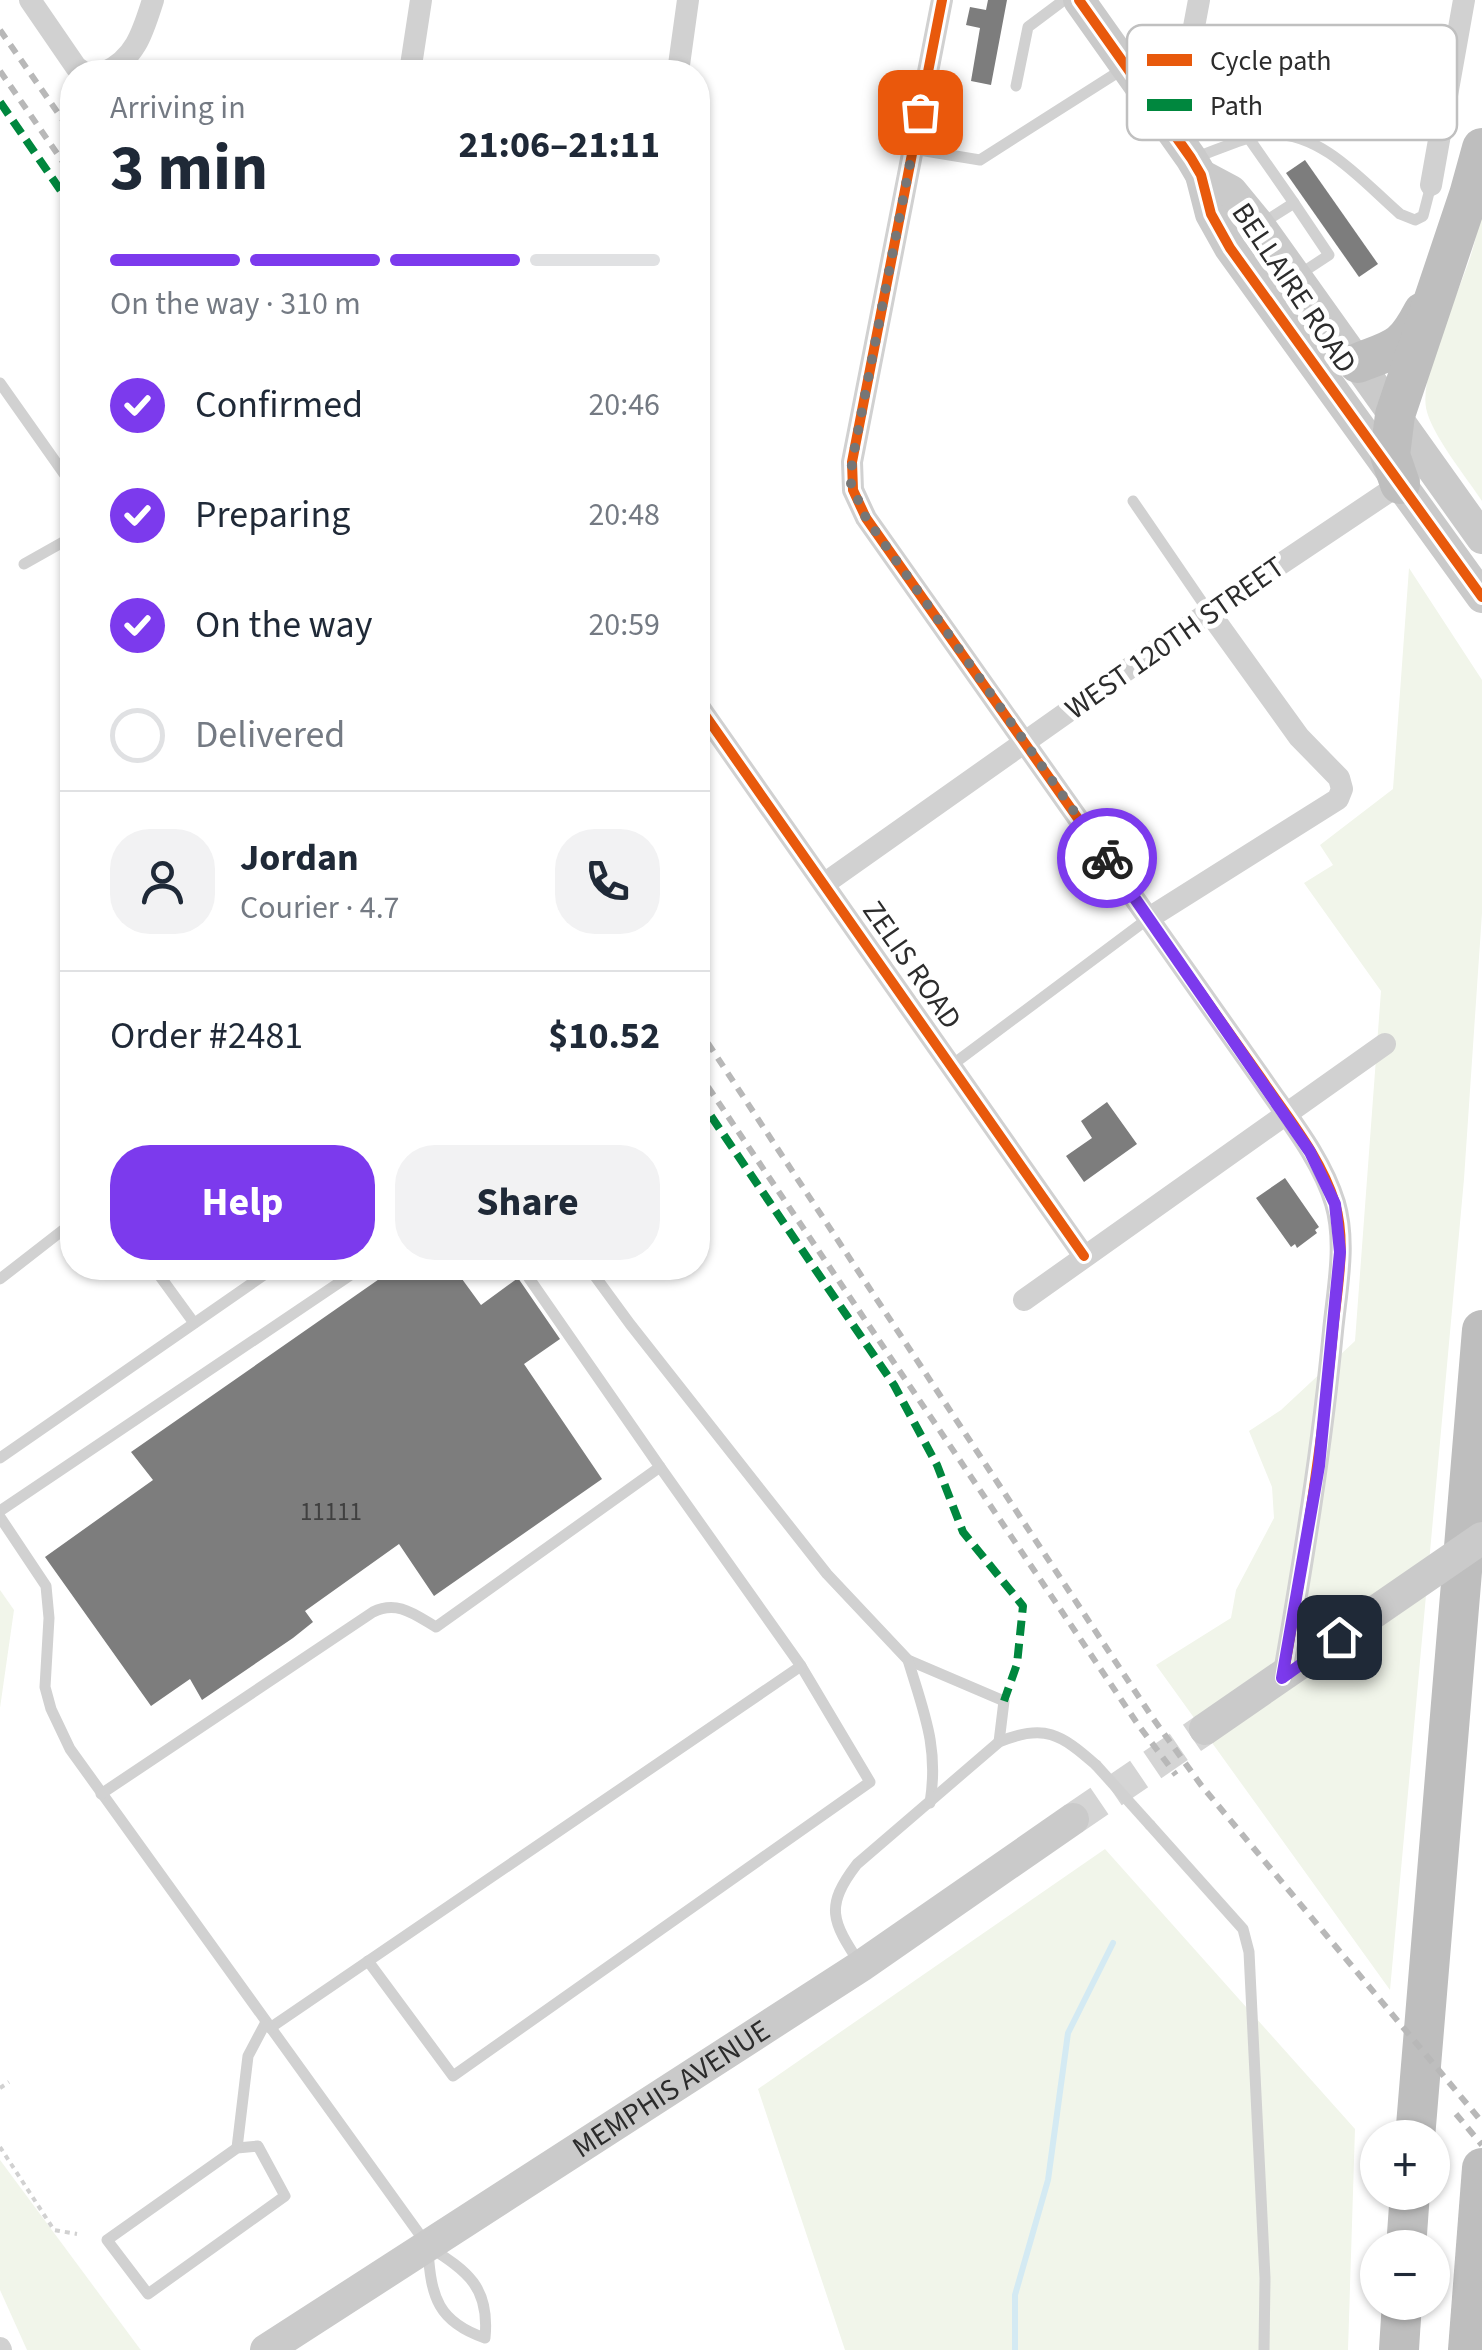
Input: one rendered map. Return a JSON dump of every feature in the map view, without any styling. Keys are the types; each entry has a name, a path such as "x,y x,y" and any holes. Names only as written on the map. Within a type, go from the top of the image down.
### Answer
{"highway":[{"path":"1415,475 1390,456 1395,415 1482,148"},
{"path":"1358,364 1408,340 1443,274"},
{"path":"1416,2120 1482,1330"},
{"path":"1468,2350 1482,2168"},
{"path":"1400,2350 1401,2320"}],"main road":[{"name":"BELLAIRE ROAD","path":"1079,0 1127,67"},
{"name":"BELLAIRE ROAD","path":"1177,140 1230,248 1415,475 1456,501 1482,538"},
{"name":"BELLAIRE ROAD","path":"1188,156 1232,191 1395,415"},
{"name":"BELLAIRE ROAD","path":"1415,475 1436,534 1482,597"},
{"path":"1205,1729 1482,1538"},
{"name":"MEMPHIS AVENUE","path":"286,2344 428,2246 861,1966 1073,1819"}],"street":[{"path":"126,60 142,37 153,0"},
{"path":"412,60 420,0"},
{"path":"680,60 688,0"},
{"path":"942,0 852,462 851,484 859,507 1286,1115 1331,1192 1338,1216 1340,1252 1319,1466 1282,1678"},
{"path":"1196,25 1198,0"},
{"path":"1457,39 1464,0"},
{"path":"36,2 71,60"},
{"path":"1188,156 1189,140"},
{"path":"1431,185 1439,140"},
{"name":"WEST 120TH STREET","path":"824,884 1210,612 1415,475"},
{"path":"1149,918 1338,799 1342,789 1339,778 1299,737 1210,612"},
{"name":"ZELIS ROAD","path":"710,722 1084,1256"},
{"path":"1024,1300 1385,1044"}],"lane":[{"path":"1016,86 1028,27 1064,0"},
{"path":"912,149 980,160 1127,67"},
{"path":"1188,156 1250,140 1329,255 1296,276"},
{"path":"1305,140 1324,148 1400,214 1415,220 1422,216 1431,185"},
{"path":"1258,225 1294,203"},
{"path":"0,383 60,467"},
{"path":"1134,501 1210,612"},
{"path":"24,564 60,544"},
{"path":"952,1065 1149,918"},
{"path":"0,1280 60,1232"},
{"path":"163,1280 194,1323"},
{"path":"0,1458 257,1280"},
{"path":"344,1280 0,1514 46,1586 50,1618 45,1687 50,1708 70,1748 428,2246 466,2270 488,2310 488,2344 456,2328 430,2288 428,2246"},
{"path":"368,1961 453,2076 870,1782 801,1666 530,1280"},
{"path":"598,1280 826,1574 908,1660 1004,1701 999,1742"},
{"path":"101,1794 386,1605 396,1606 436,1627 660,1467"},
{"path":"908,1660 933,1746 935,1770 930,1804"},
{"path":"237,2148 258,2146 285,2196 148,2294 107,2240 237,2148 248,2056 268,2025 801,1666"},
{"path":"861,1966 834,1917 834,1901 840,1886 857,1864 999,1742 1026,1731 1045,1731 1063,1739 1096,1765 1243,1929 1249,1952 1266,2278 1264,2350"}],"path":[{"path":"0,2088 9,2082"},
{"path":"0,2147 54,2230 77,2234"}],"shaded area":[{"path":"1482,213 1482,501 1429,419 1426,393 1434,354 1470,258"},
{"path":"1409,568 1482,680 1482,913 1464,1179 1390,1990 1156,1665 1231,1618 1236,1590 1274,1518 1272,1487 1249,1431 1281,1410 1355,1341 1381,991 1304,883 1333,865 1320,845 1393,789"},
{"path":"0,1590 14,1610 0,1708"},
{"path":"1105,1849 1355,2129 1348,2350 845,2350 758,2089"},
{"path":"0,2160 141,2350 27,2350 0,2290"}],"building":[{"path":"988,0 1007,0 991,85 971,81 980,28 966,25 970,7 986,10"},
{"path":"1305,160 1378,264 1359,277 1286,173"},
{"path":"1107,1102 1137,1144 1084,1182 1066,1156 1092,1138 1081,1121"},
{"path":"1285,1178 1319,1227 1297,1248 1295,1244 1291,1247 1256,1198"},
{"path":"378,1280 463,1280 481,1305 519,1280 560,1339 524,1364 602,1479 434,1596 399,1544 305,1611 313,1622 293,1638 202,1700 190,1679 151,1706 45,1557 153,1480 131,1452"}],"waterway":[{"path":"1015,2350 1015,2295 1048,2180 1068,2033 1113,1943"}],"tunnel":[{"path":"1073,1819 1205,1729"}],"railway":[{"path":"0,30 60,116"},
{"path":"0,71 60,158"},
{"path":"710,1046 1152,1717 1201,1785 1482,2122"},
{"path":"710,1090 1139,1726 1176,1775"},
{"path":"1456,2114 1482,2145"}],"marked path":[{"path":"0,102 60,190"},
{"path":"710,1115 894,1385 937,1465 963,1532 1023,1606 1017,1664 1004,1701"}],"cycle path":[{"path":"942,0 852,462 853,490 866,518 1293,1123 1329,1186 1339,1218 1339,1283 1318,1462 1283,1678"},
{"path":"1079,0 1127,68"},
{"path":"1178,140 1201,175 1211,214 1230,248 1482,597"},
{"path":"710,722 1084,1256"}],"way so far":[{"path":"920,112 852,462 851,484 866,518 1107,858"}],"route":[{"path":"1107,858 1310,1152 1335,1204 1340,1252 1324,1429 1282,1678 1339,1637"}]}
